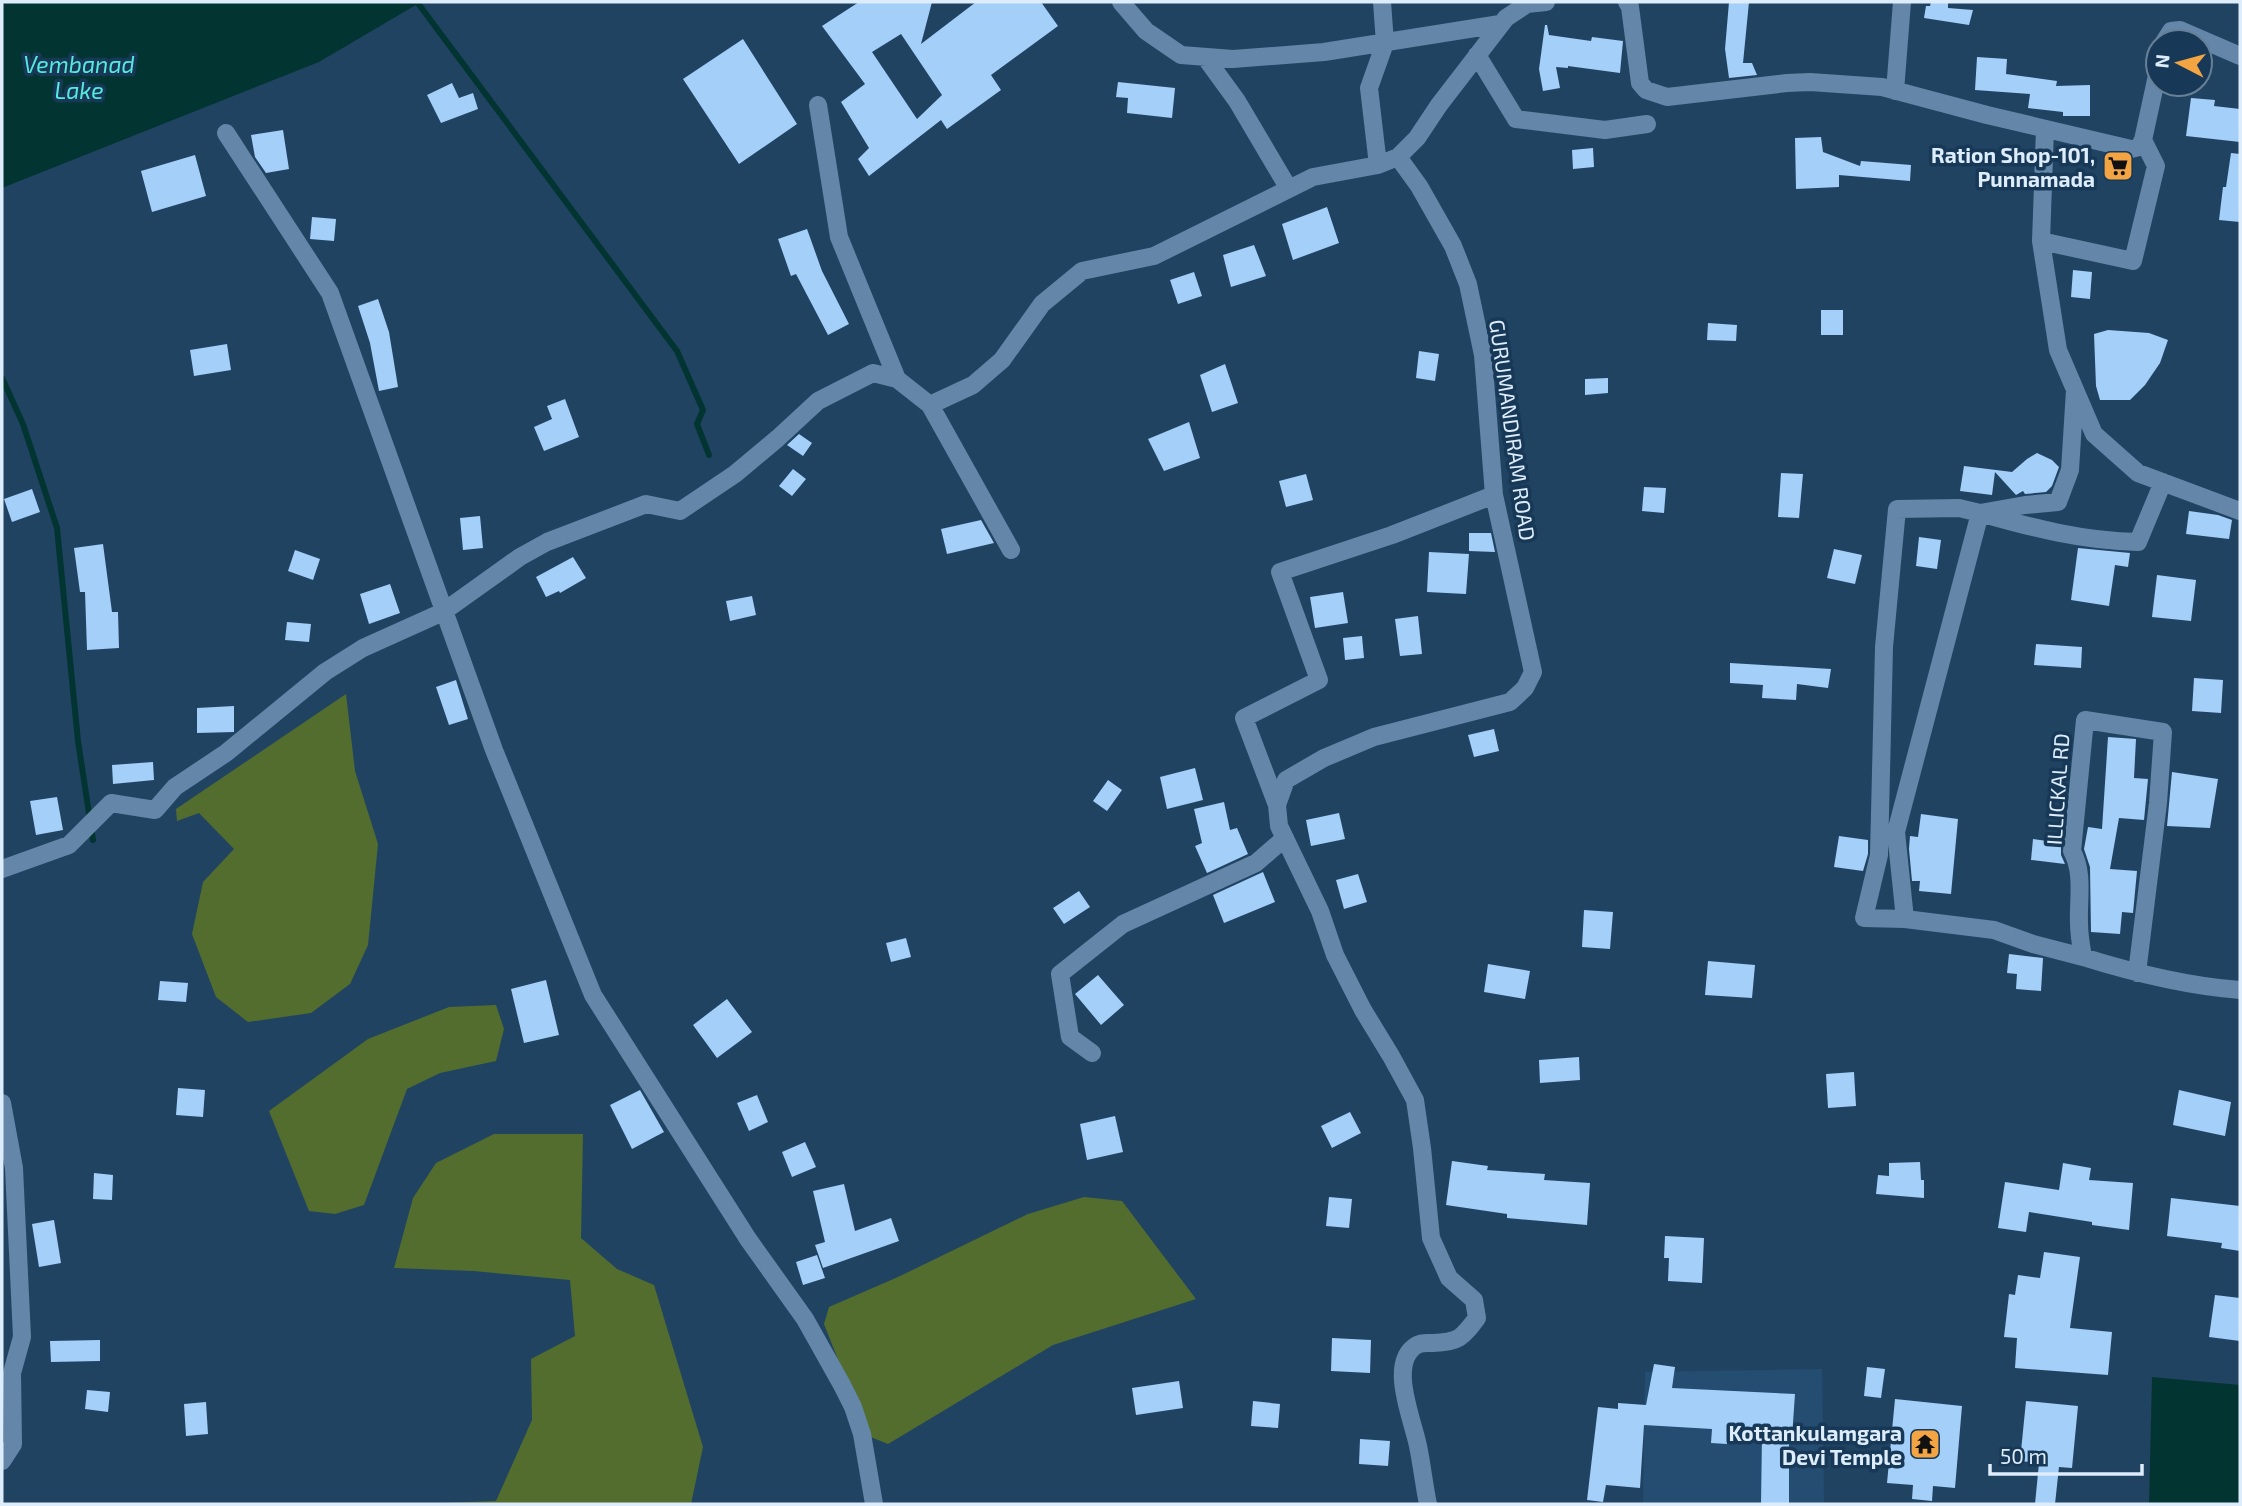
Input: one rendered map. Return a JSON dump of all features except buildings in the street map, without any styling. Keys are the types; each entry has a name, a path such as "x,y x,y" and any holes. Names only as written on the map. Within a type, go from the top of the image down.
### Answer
{"street":[{"path":"1121,2 1146,31 1181,55 1233,59 1311,53 1500,24"},
{"path":"1378,165 1369,88 1385,43 1382,2"},
{"path":"930,405 973,386 1002,360 1042,304 1082,271 1129,263 1166,251 1313,177 1378,165 1398,156 1417,138 1500,24 1527,4 1546,2"},
{"path":"1895,90 1902,2"},
{"path":"1631,4 1635,59 1640,83 1646,90 1667,97 1810,82 1869,85 2124,148 2139,146 2143,140 2152,98"},
{"path":"2214,45 2240,56"},
{"path":"1477,55 1516,119 1605,130 1647,124"},
{"path":"1205,57 1237,101 1289,189"},
{"path":"818,105 839,237 898,379"},
{"path":"2045,129 2041,241 2058,350 2094,434 2138,473 2240,511"},
{"path":"226,133 330,293 494,750 593,995 748,1239 805,1320 842,1385 862,1434 874,1504"},
{"path":"1417,138 1419,186"},
{"path":"2041,241 2133,261 2156,166 2143,140"},
{"name":"GURUMANDIRAM ROAD","path":"1278,805 1286,780 1324,758 1374,737 1510,702 1525,688 1533,672 1494,495 1483,355 1468,284 1453,246 1419,186 1398,156"},
{"path":"2,869 69,845 111,803 155,810 175,787 226,753 325,673 363,648 443,612 547,542 646,504 680,511 735,474 818,401 873,373 898,379 930,405 1011,550"},
{"path":"1980,513 2058,502 2070,470 2075,390"},
{"path":"2163,482 2138,542 2105,541 2042,531 1959,508 1897,509 1884,648 1879,855 1864,918 1905,919 1994,930 2033,944 2137,973 2240,990"},
{"path":"1428,1504 1418,1445 1404,1391 1405,1360 1408,1352 1420,1343 1447,1342 1464,1336 1477,1318 1474,1300 1449,1278 1431,1238 1415,1100 1335,955 1320,911 1279,826 1278,805 1244,718 1319,680 1280,572 1392,535 1494,495"},
{"path":"1905,919 1896,832 1980,513"},
{"name":"ILLICKAL RD","path":"2082,957 2077,860 2072,851 2085,720 2163,732 2158,803 2137,973"},
{"path":"1092,1053 1070,1037 1060,974 1123,924 1256,863 1285,838"},
{"path":"2,1102 14,1168 22,1337 12,1373 13,1444 2,1461"}],"shaded area":[{"path":"1822,1369 1824,1504 1643,1504 1645,1372"}],"green space":[{"path":"346,694 355,771 378,844 368,945 350,984 311,1013 248,1022 216,997 192,934 203,882 234,849 199,813 177,821 176,809"},
{"path":"496,1005 504,1029 496,1061 440,1073 407,1089 364,1205 335,1214 309,1211 269,1111 368,1039 449,1007"},
{"path":"494,1134 583,1134 581,1238 617,1269 654,1285 703,1447 691,1504 414,1504 496,1501 532,1420 531,1359 575,1336 570,1280 474,1271 394,1268 413,1198 436,1163"},
{"path":"1084,1197 1122,1201 1196,1299 1053,1345 888,1444 868,1436 824,1324 829,1307 1028,1214"}],"water":[{"name":"Vembanad Lake","path":"2,2 421,2 319,62 2,188"},
{"path":"2152,1377 2240,1385 2240,1504 2149,1504"}],"waterway":[{"path":"417,2 677,351 703,410 697,424 709,455"},
{"path":"2,378 23,424 57,528 78,741 93,840"}],"place":[{"name":"Ration Shop-101, Punnamada","path":"2118,166"},
{"name":"Kottankulamgara Devi Temple","path":"1925,1444"}]}
